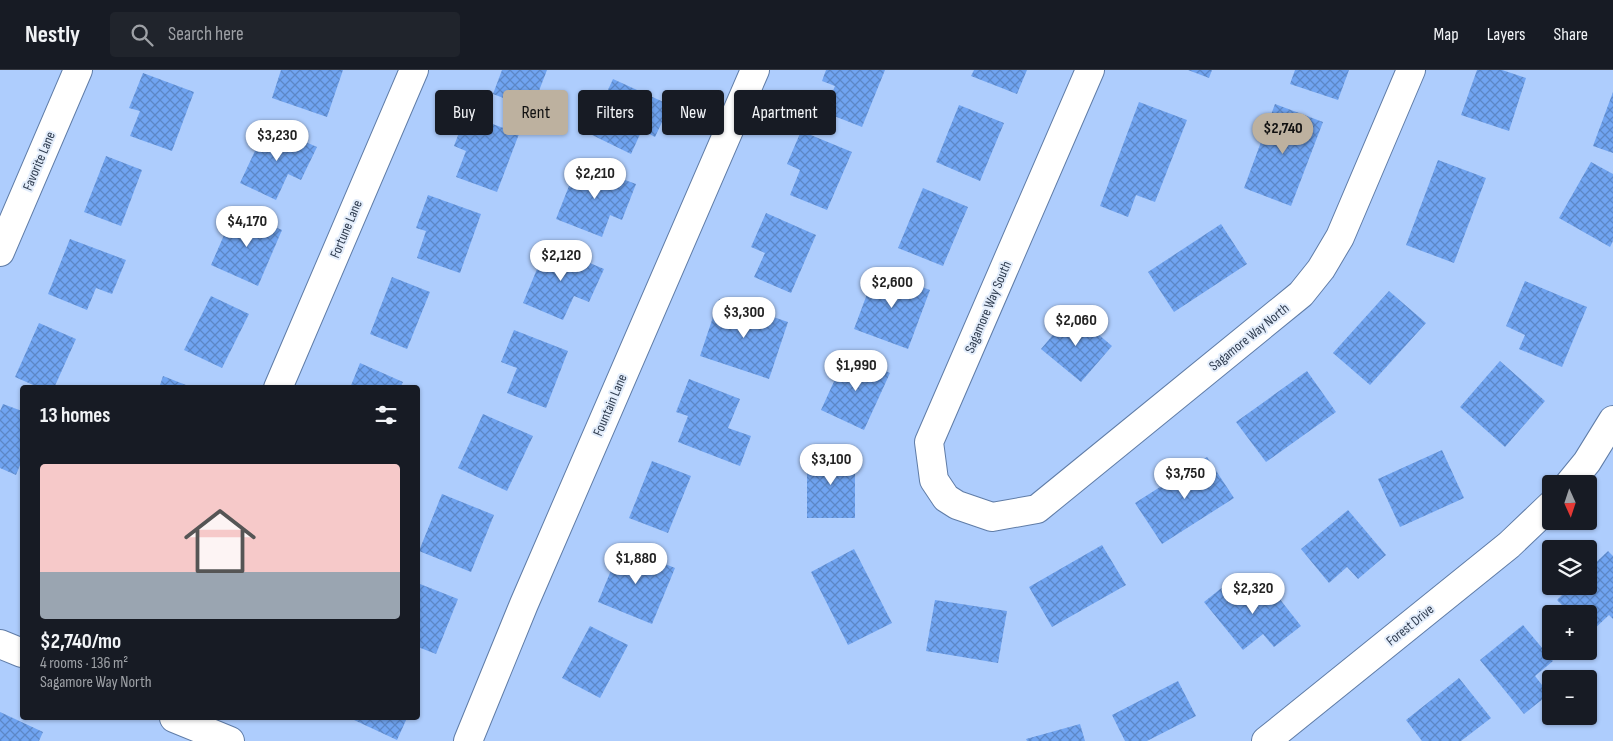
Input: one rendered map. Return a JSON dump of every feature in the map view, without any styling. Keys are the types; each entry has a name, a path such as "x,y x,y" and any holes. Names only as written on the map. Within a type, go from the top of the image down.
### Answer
{"street":[{"name":"Favorite Lane","path":"0,252 78,70"},
{"name":"Fortune Lane","path":"279,385 414,70"},
{"name":"Fountain Lane","path":"468,741 524,604 755,70"},
{"name":"Sagamore Way South","path":"992,517 957,505 946,498 934,480 929,442 1090,70"},
{"name":"Sagamore Way North","path":"992,517 1037,509 1301,294 1322,270 1340,237 1411,70"},
{"path":"1576,475 1587,462 1613,420"},
{"name":"Forest Drive","path":"1266,741 1509,545 1542,514"},
{"path":"0,644 20,652"},
{"path":"179,720 230,741"}],"building":[{"path":"281,70 343,70 327,117 272,98"},
{"path":"502,70 547,70 539,90 503,90 503,98 493,94"},
{"path":"826,70 885,70 862,127 836,117 836,90 833,90 835,86 822,81"},
{"path":"974,70 1027,70 1017,94 971,76"},
{"path":"1188,70 1212,70 1209,78"},
{"path":"1295,70 1349,70 1338,100 1290,84"},
{"path":"1477,70 1502,70 1526,78 1509,131 1461,115"},
{"path":"143,73 194,92 172,151 130,136 140,111 129,108"},
{"path":"613,79 637,90 608,90"},
{"path":"1613,92 1613,153 1593,146"},
{"path":"652,97 662,101 662,122 655,137 651,135"},
{"path":"1139,102 1187,120 1155,202 1136,195 1128,217 1100,206"},
{"path":"1275,104 1323,122 1291,206 1244,188"},
{"path":"959,105 1004,123 980,181 936,162"},
{"path":"493,124 503,128 503,135 519,135 497,192 456,177 466,151 454,146 458,135 493,135"},
{"path":"267,125 317,147 301,180 288,174 276,200 240,183"},
{"path":"592,135 640,135 631,154"},
{"path":"799,135 811,135 852,152 827,210 790,195 800,170 787,164"},
{"path":"106,156 142,170 121,226 84,212"},
{"path":"1438,160 1486,178 1454,263 1406,245"},
{"path":"1591,162 1613,174 1613,241 1610,247 1559,218"},
{"path":"578,163 636,184 622,220 610,215 602,237 556,219"},
{"path":"923,188 968,207 943,266 898,248"},
{"path":"428,195 481,214 460,273 417,258 426,231 416,228"},
{"path":"235,210 282,230 258,286 211,265"},
{"path":"766,213 816,235 791,293 754,277 765,253 751,247"},
{"path":"1221,224 1247,264 1174,312 1148,272"},
{"path":"70,239 126,260 112,294 96,288 87,310 48,294"},
{"path":"547,245 604,269 589,302 574,296 563,320 523,303"},
{"path":"876,270 930,290 908,349 854,329"},
{"path":"392,277 430,292 407,349 370,334"},
{"path":"1525,281 1587,307 1562,367 1519,349 1525,335 1506,326"},
{"path":"1389,291 1426,323 1370,385 1333,353"},
{"path":"211,296 249,314 222,368 184,350"},
{"path":"719,299 788,322 769,379 700,356"},
{"path":"1072,312 1112,346 1081,382 1041,349"},
{"path":"39,323 76,339 55,385 33,385 15,377"},
{"path":"514,330 568,351 546,408 507,393 517,368 501,362"},
{"path":"847,353 890,373 864,430 821,410"},
{"path":"1500,361 1545,401 1505,447 1460,407"},
{"path":"360,363 403,382 402,385 351,385"},
{"path":"1307,371 1336,412 1266,462 1236,422"},
{"path":"163,376 186,385 160,385"},
{"path":"689,379 740,399 728,428 751,436 740,466 678,442 688,416 676,412"},
{"path":"3,404 20,410 20,465 16,475 0,468 0,411"},
{"path":"483,414 533,436 507,491 458,468"},
{"path":"1442,450 1464,498 1400,527 1378,479"},
{"path":"807,455 855,455 855,518 807,518"},
{"path":"1207,457 1234,498 1162,544 1135,503"},
{"path":"652,461 691,476 668,533 629,518"},
{"path":"442,494 494,515 471,572 420,551"},
{"path":"1348,510 1386,555 1358,579 1347,567 1329,583 1301,549"},
{"path":"1102,545 1126,585 1052,627 1029,587"},
{"path":"621,546 675,568 652,624 598,602"},
{"path":"854,549 892,623 848,645 811,572"},
{"path":"1608,551 1613,556 1613,619 1609,615 1597,626 1597,605 1562,605 1557,600 1562,595 1597,595 1597,561"},
{"path":"1229,582 1244,600 1267,583 1301,626 1274,647 1263,634 1243,650 1204,602"},
{"path":"420,584 458,599 436,654 420,648"},
{"path":"935,600 1007,611 998,663 926,651"},
{"path":"1523,625 1542,648 1542,660 1553,661 1535,676 1542,685 1542,700 1524,714 1480,660"},
{"path":"590,626 628,645 600,698 562,678"},
{"path":"1459,678 1491,718 1461,741 1422,741 1406,720"},
{"path":"1178,681 1196,716 1147,741 1125,741 1112,715"},
{"path":"0,712 43,732 39,741 0,741"},
{"path":"354,720 406,720 397,740"},
{"path":"1080,724 1085,741 1027,741 1026,739"}]}
